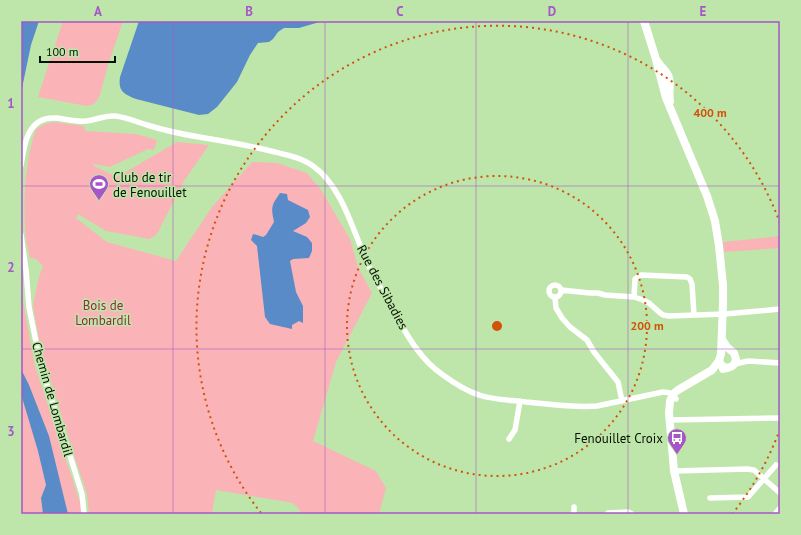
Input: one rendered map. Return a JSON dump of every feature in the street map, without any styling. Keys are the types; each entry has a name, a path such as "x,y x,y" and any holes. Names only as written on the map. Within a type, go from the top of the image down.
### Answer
{"main road":[{"path":"644,21 666,98 715,221 723,285 720,358 722,366 731,366"},
{"path":"674,397 720,370 731,366 736,359 732,352 724,344 722,338"},
{"path":"684,514 674,471 671,439 674,397 682,388 712,370 725,351 732,352"}],"street":[{"name":"Rue des Sibadies","path":"21,165 23,150 28,135 32,127 38,122 54,118 86,121 109,116 116,116 176,134 262,148 296,158 313,166 321,173 338,196 368,264 412,343 431,366 462,388 490,398 589,407 663,392 668,392 674,397"},
{"name":"Chemin de Lombardil","path":"21,235 30,312 41,367 82,494 84,514"},
{"path":"634,298 635,279 642,275 687,278 690,279 692,284 694,315"},
{"path":"555,297 551,296 549,293 550,287 555,285 561,290 634,298 649,302 658,312 669,316 722,314 780,309"},
{"path":"555,297 560,294 561,290"},
{"path":"555,297 556,308 562,318 570,327 587,340 594,352 618,382 622,401"},
{"path":"732,352 739,358 748,361 780,363"},
{"path":"731,366 748,361"},
{"path":"509,439 515,430 520,401"},
{"path":"673,420 780,418"},
{"path":"710,498 748,497 776,465"},
{"path":"674,471 754,470 780,493"},
{"path":"574,507 574,514"},
{"path":"775,514 780,508"},
{"path":"607,514 613,512 628,512 632,514"}],"green space":[{"path":"63,21 123,21 108,65 100,95 96,102 92,105 87,106 38,97"},
{"name":"Bois de Lombardil","path":"54,122 84,126 85,131 136,134 157,140 154,150 148,149 110,167 94,164 94,166 117,177 177,142 209,145 184,181 157,234 150,239 106,231 78,214 76,218 107,242 176,261 212,207 252,162 277,163 307,173 321,190 350,239 358,267 372,293 336,362 313,441 376,471 386,488 379,514 299,514 300,510 293,503 216,490 212,514 89,514 87,494 41,351 33,305 43,266 36,259 30,258 25,231 24,203 30,151 36,129 45,124"},
{"path":"780,236 780,248 724,252 723,242"},
{"path":"21,291 35,366 83,514 21,514"}],"water":[{"path":"21,21 39,21 31,45 21,93"},
{"path":"139,21 323,21 299,28 284,28 269,42 258,43 250,55 237,82 217,107 208,114 199,115 136,99 122,91 120,86 120,77"},
{"path":"280,193 287,194 288,200 308,210 310,217 306,223 293,231 307,237 312,243 312,251 309,258 293,259 290,261 296,292 303,306 303,323 299,321 292,325 292,329 270,324 265,317 257,246 251,240 253,234 263,237 266,235 274,222 272,207"},
{"path":"21,369 29,385 49,436 68,514 43,514 41,498 46,485 38,451 21,394"}],"place":[{"name":"Club de tir de Fenouillet","path":"99,201"},
{"name":"Fenouillet Croix","path":"677,455"}]}
